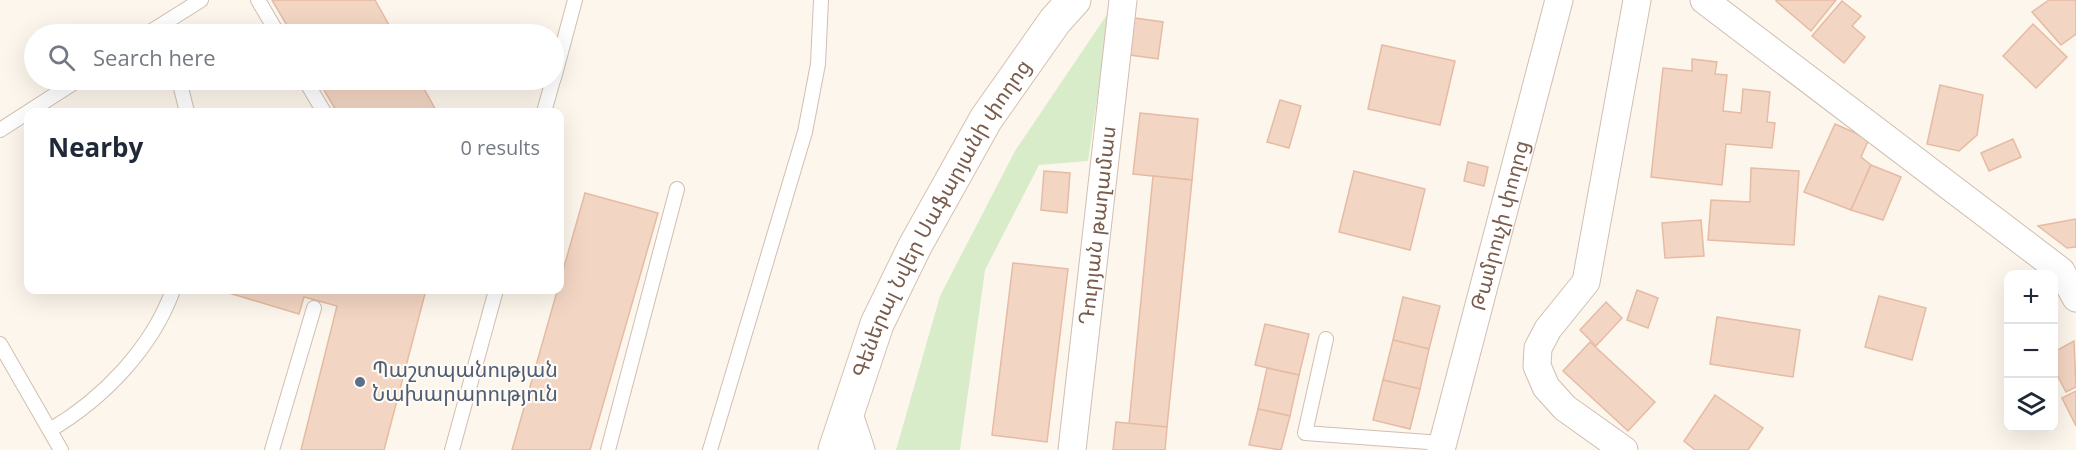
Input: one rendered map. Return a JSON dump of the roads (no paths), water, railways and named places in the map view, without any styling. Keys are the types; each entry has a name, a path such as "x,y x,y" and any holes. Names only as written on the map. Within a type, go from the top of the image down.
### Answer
{"street":[{"name":"Գեներալ Նվեր Սաֆարյանի փողոց","path":"835,450 877,324 915,246 986,118 1074,0"},
{"name":"Դուրյան թաղամաս","path":"1072,450 1123,0"},
{"name":"Թամրուչի փողոց","path":"1442,447 1559,0"},
{"path":"1624,450 1565,408 1546,387 1537,366 1538,348 1548,329 1586,282 1637,0"},
{"path":"1704,0 2068,270 2076,298"},
{"path":"848,411 861,450"}],"lane":[{"path":"166,24 201,0"},
{"path":"258,0 273,24"},
{"path":"564,40 575,0"},
{"path":"710,450 805,132 819,64 821,0"},
{"path":"34,108 62,90"},
{"path":"182,90 186,108"},
{"path":"311,90 322,108"},
{"path":"545,108 550,90"},
{"path":"0,130 24,115"},
{"path":"608,450 677,189"},
{"path":"50,430 73,417 112,383 167,308 172,294"},
{"path":"452,450 495,294"},
{"path":"272,450 314,308"},
{"path":"1326,339 1305,433 1442,447"},
{"path":"0,344 61,450"}],"place":[{"name":"Պաշտպանության Նախարարություն","path":"360,382"}]}
